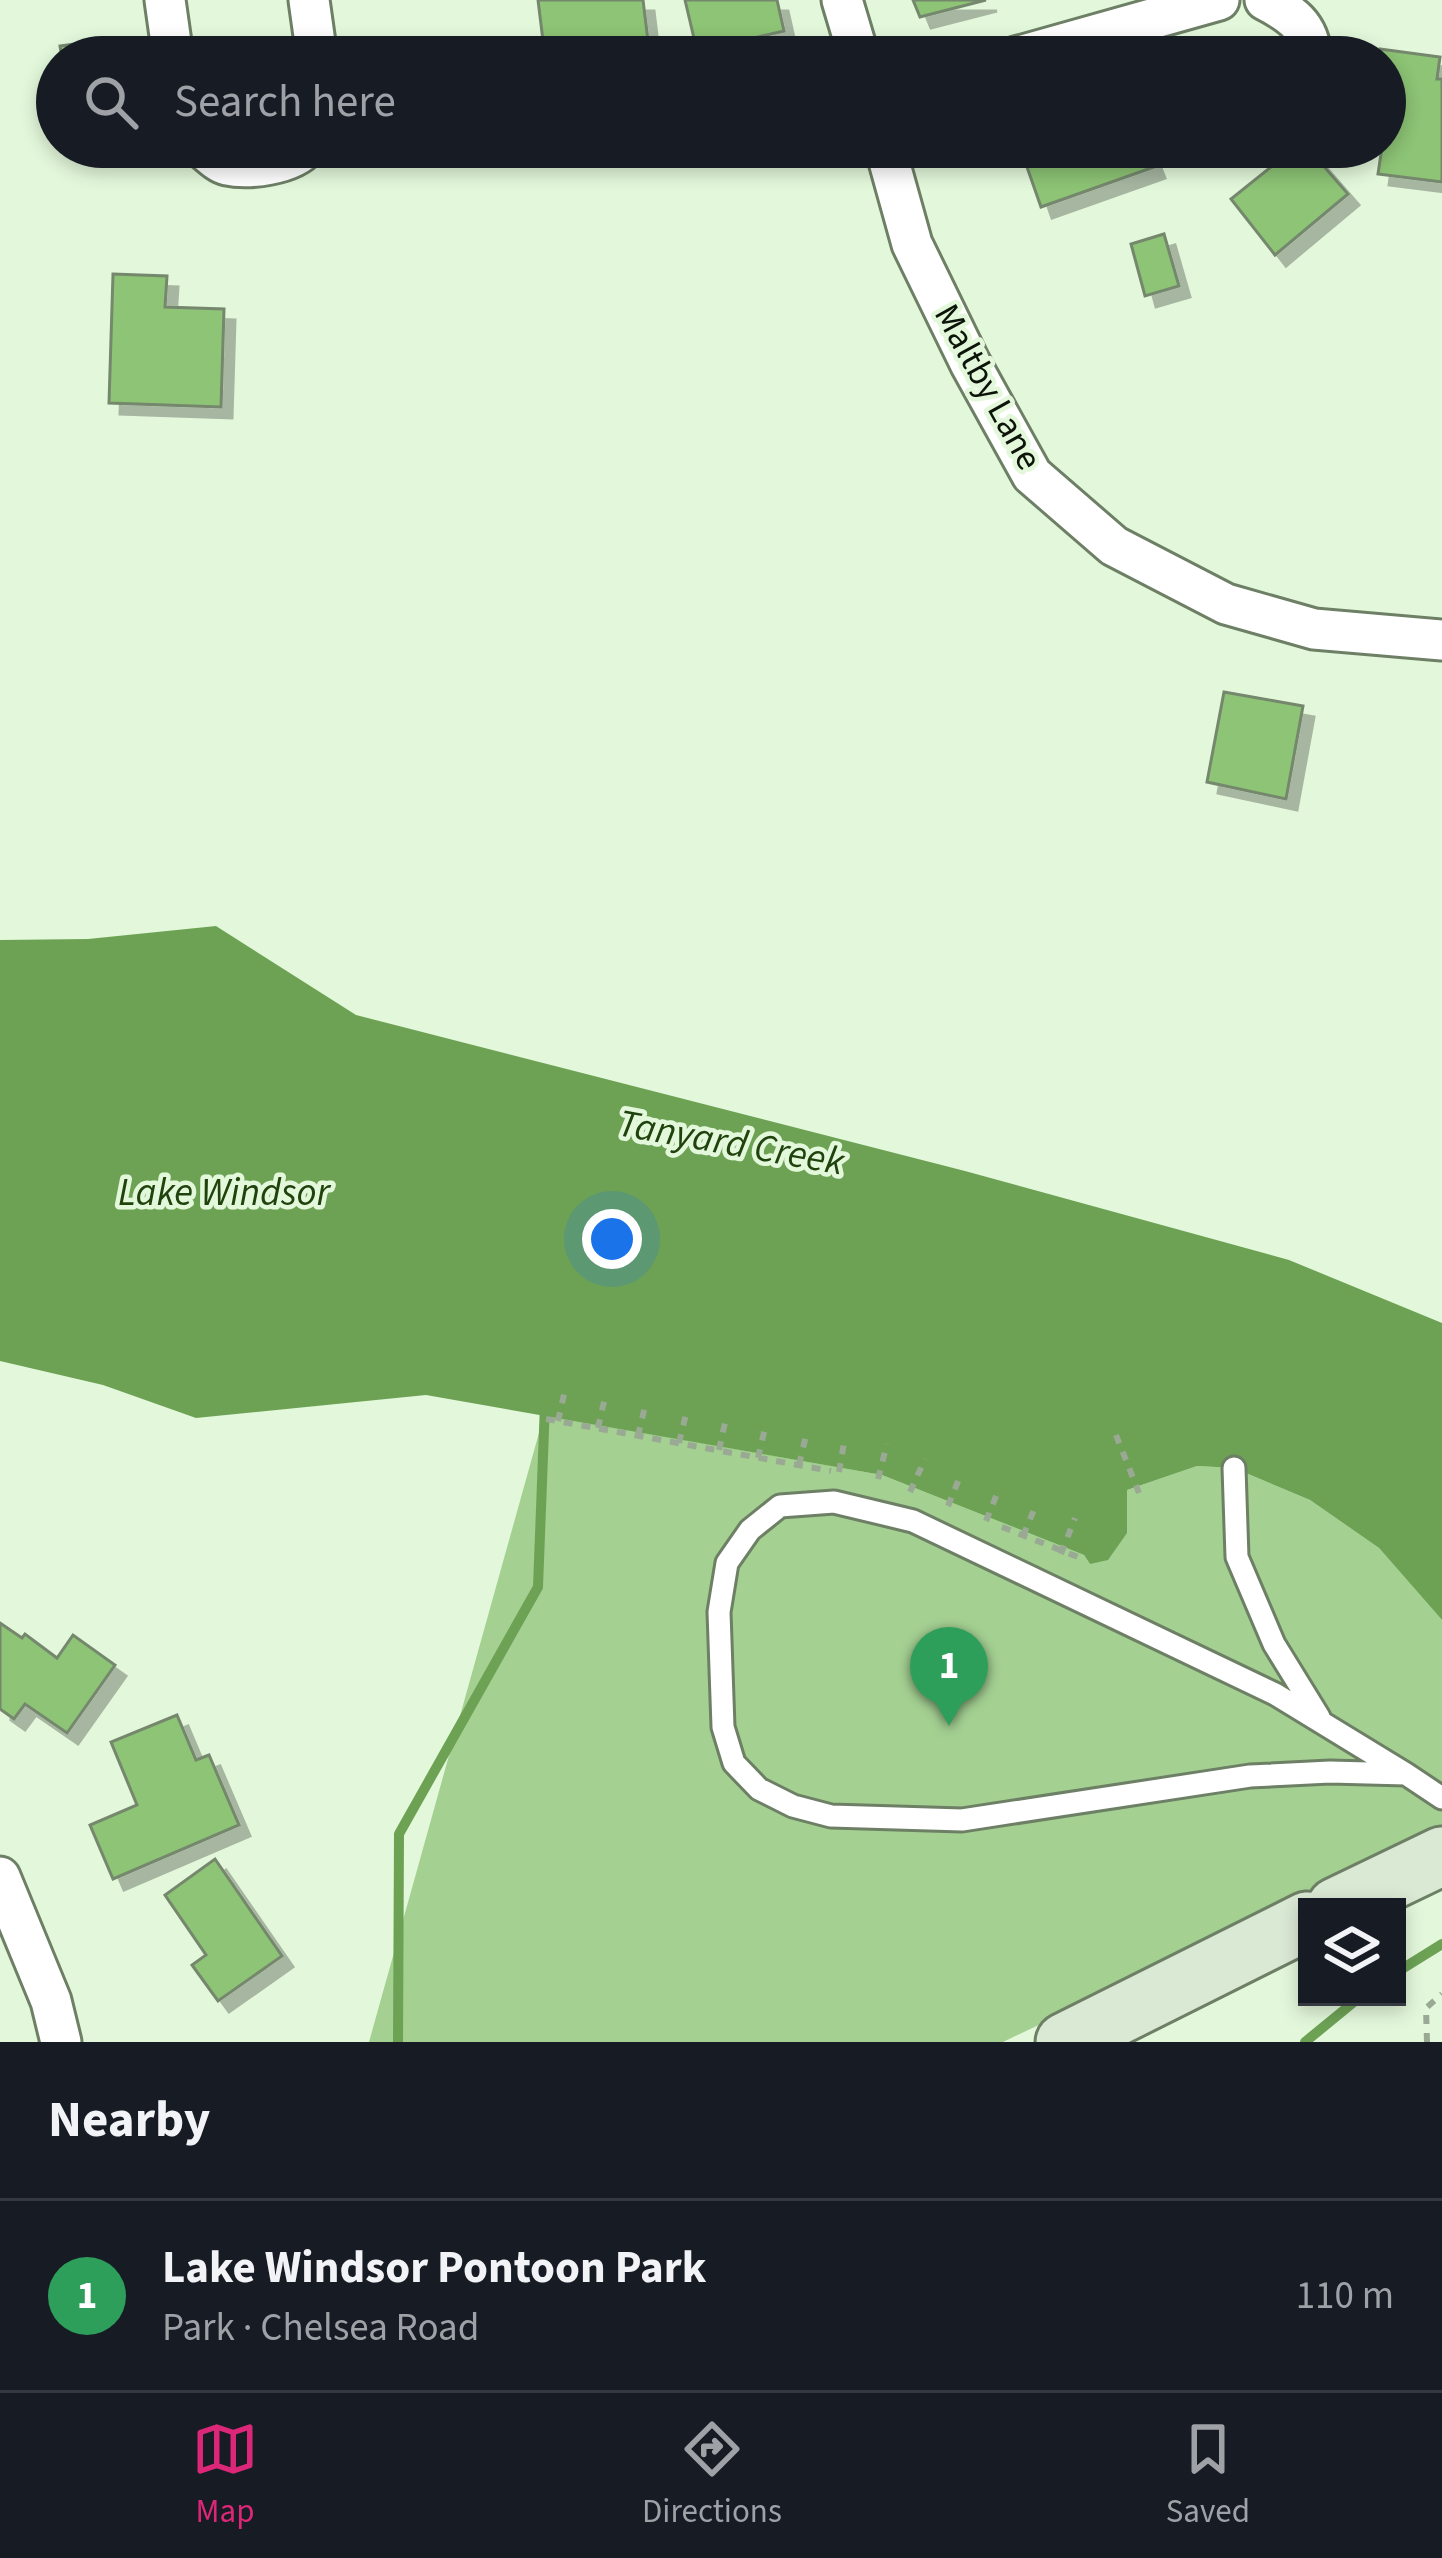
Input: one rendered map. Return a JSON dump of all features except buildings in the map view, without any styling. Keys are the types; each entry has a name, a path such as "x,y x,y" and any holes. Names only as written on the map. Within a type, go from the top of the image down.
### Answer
{"street":[{"path":"165,0 170,36"},
{"path":"308,0 314,36"},
{"path":"842,0 853,36"},
{"path":"1094,36 1219,0"},
{"path":"1265,0 1296,16 1307,36"},
{"path":"1120,29 1128,36"},
{"name":"Maltby Lane","path":"891,168 912,244 1032,475 1114,546 1226,604 1314,629 1441,641"},
{"path":"1355,1898 1442,1856"},
{"path":"0,1876 51,2001 61,2042"},
{"path":"1065,2042 1298,1926"}],"lane":[{"path":"1234,1468 1238,1557 1274,1644 1323,1722"},
{"path":"1406,1774 1250,1776 962,1820 831,1816 793,1806 759,1789 734,1763 723,1727 719,1612 728,1563 749,1530 780,1506 834,1502 913,1521 1275,1694 1323,1722 1406,1774 1442,1798"}],"path":[{"path":"558,1421 566,1386"},
{"path":"598,1428 606,1393"},
{"path":"638,1436 646,1402"},
{"path":"679,1443 687,1410"},
{"path":"719,1450 726,1418"},
{"path":"758,1458 766,1424"},
{"path":"799,1465 807,1431"},
{"path":"1116,1435 1139,1492"},
{"path":"839,1472 845,1437"},
{"path":"878,1479 887,1444"},
{"path":"910,1492 925,1459"},
{"path":"947,1506 961,1474"},
{"path":"986,1521 999,1489"},
{"path":"1023,1536 1036,1505"},
{"path":"1063,1551 1075,1518"},
{"path":"1427,2042 1426,2008 1442,1994"}],"shaded area":[{"path":"544,1415 882,1475 1084,1555 1090,1564 1127,1490 1197,1466 1234,1468 1310,1500 1379,1548 1442,1620 1442,1833 1003,2042 369,2042"}],"water":[{"name":"Lake Windsor","path":"216,926 356,1015 965,1171 1289,1260 1442,1323 1442,1620 1379,1548 1310,1500 1234,1468 1197,1466 1127,1490 1127,1533 1108,1560 1090,1564 1084,1555 882,1475 426,1395 196,1418 103,1385 0,1361 0,940 88,939"}],"waterway":[{"path":"398,2042 399,1834 538,1587 545,1404"},
{"path":"1406,1966 1442,1944"},
{"path":"1305,2042 1349,2006"}],"place":[{"name":"Lake Windsor Pontoon Park","path":"949,1726"}],"water label":[{"name":"Tanyard Creek","path":"731,1143"}]}
